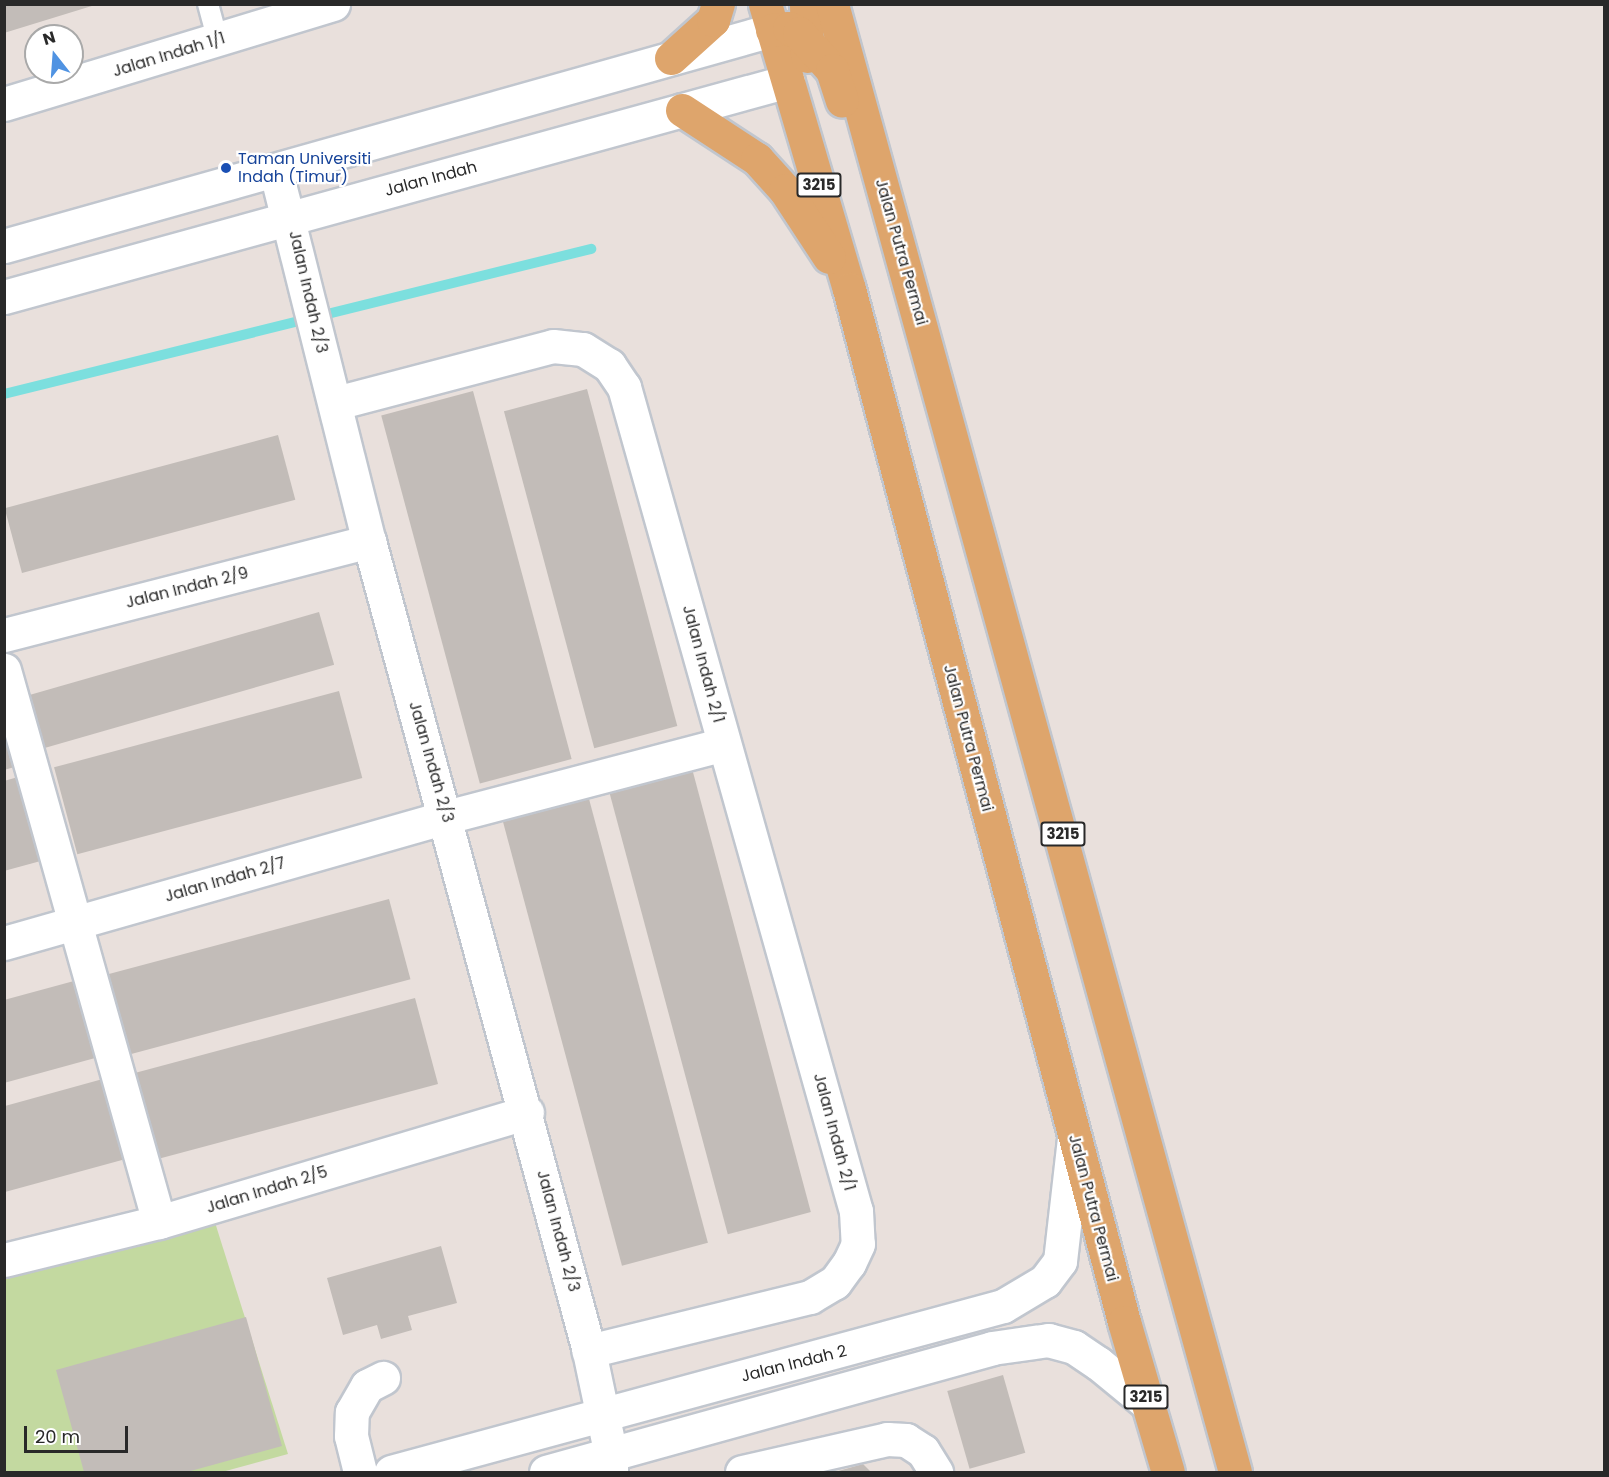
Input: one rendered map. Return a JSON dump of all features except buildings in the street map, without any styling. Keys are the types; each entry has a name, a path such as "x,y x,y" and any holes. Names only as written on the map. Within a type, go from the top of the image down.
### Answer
{"main road":[{"path":"671,58 713,20 718,4"},
{"path":"788,81 806,60 809,44 806,4"},
{"name":"Jalan Putra Permai","path":"832,4 1235,1473"},
{"path":"768,17 789,28 809,44 832,70 863,179 885,198"},
{"name":"Jalan Putra Permai","path":"768,17 849,289 1074,1136 1168,1473"},
{"path":"682,110 757,159 785,190 849,289"}],"street":[{"name":"Jalan Indah 1/1","path":"4,104 218,41 333,4"},
{"path":"4,246 671,58 768,17"},
{"name":"Jalan Indah","path":"4,297 788,81"},
{"name":"Jalan Indah 2/3","path":"276,171 291,218 303,277 369,541 527,1112 589,1351 611,1464"},
{"name":"Jalan Indah 2/1","path":"336,403 553,346 583,349 609,365 624,387 655,490 856,1211 858,1244 835,1282 810,1297 589,1351"},
{"name":"Jalan Indah 2/9","path":"4,635 369,541"},
{"path":"4,670 159,1222"},
{"name":"Jalan Indah 2/7","path":"4,943 446,817 724,744"},
{"name":"Jalan Indah 2/5","path":"4,1260 159,1222 527,1112"},
{"name":"Jalan Indah 2","path":"391,1473 602,1413 854,1348 1011,1301 1045,1281 1060,1262 1074,1136"},
{"path":"546,1473 611,1464 992,1348 1048,1340 1074,1347 1098,1363 1148,1404"},
{"path":"360,1473 351,1436 352,1412 367,1386 383,1378"},
{"path":"752,1471 867,1442 906,1440 923,1450 936,1473"}],"lane":[{"path":"208,4 218,41"}],"green space":[{"path":"212,1213 288,1454 222,1472 5,1472 5,1269"}],"waterway":[{"path":"4,394 591,249"}],"place":[{"name":"Taman Universiti Indah (Timur)","path":"226,168"}]}
